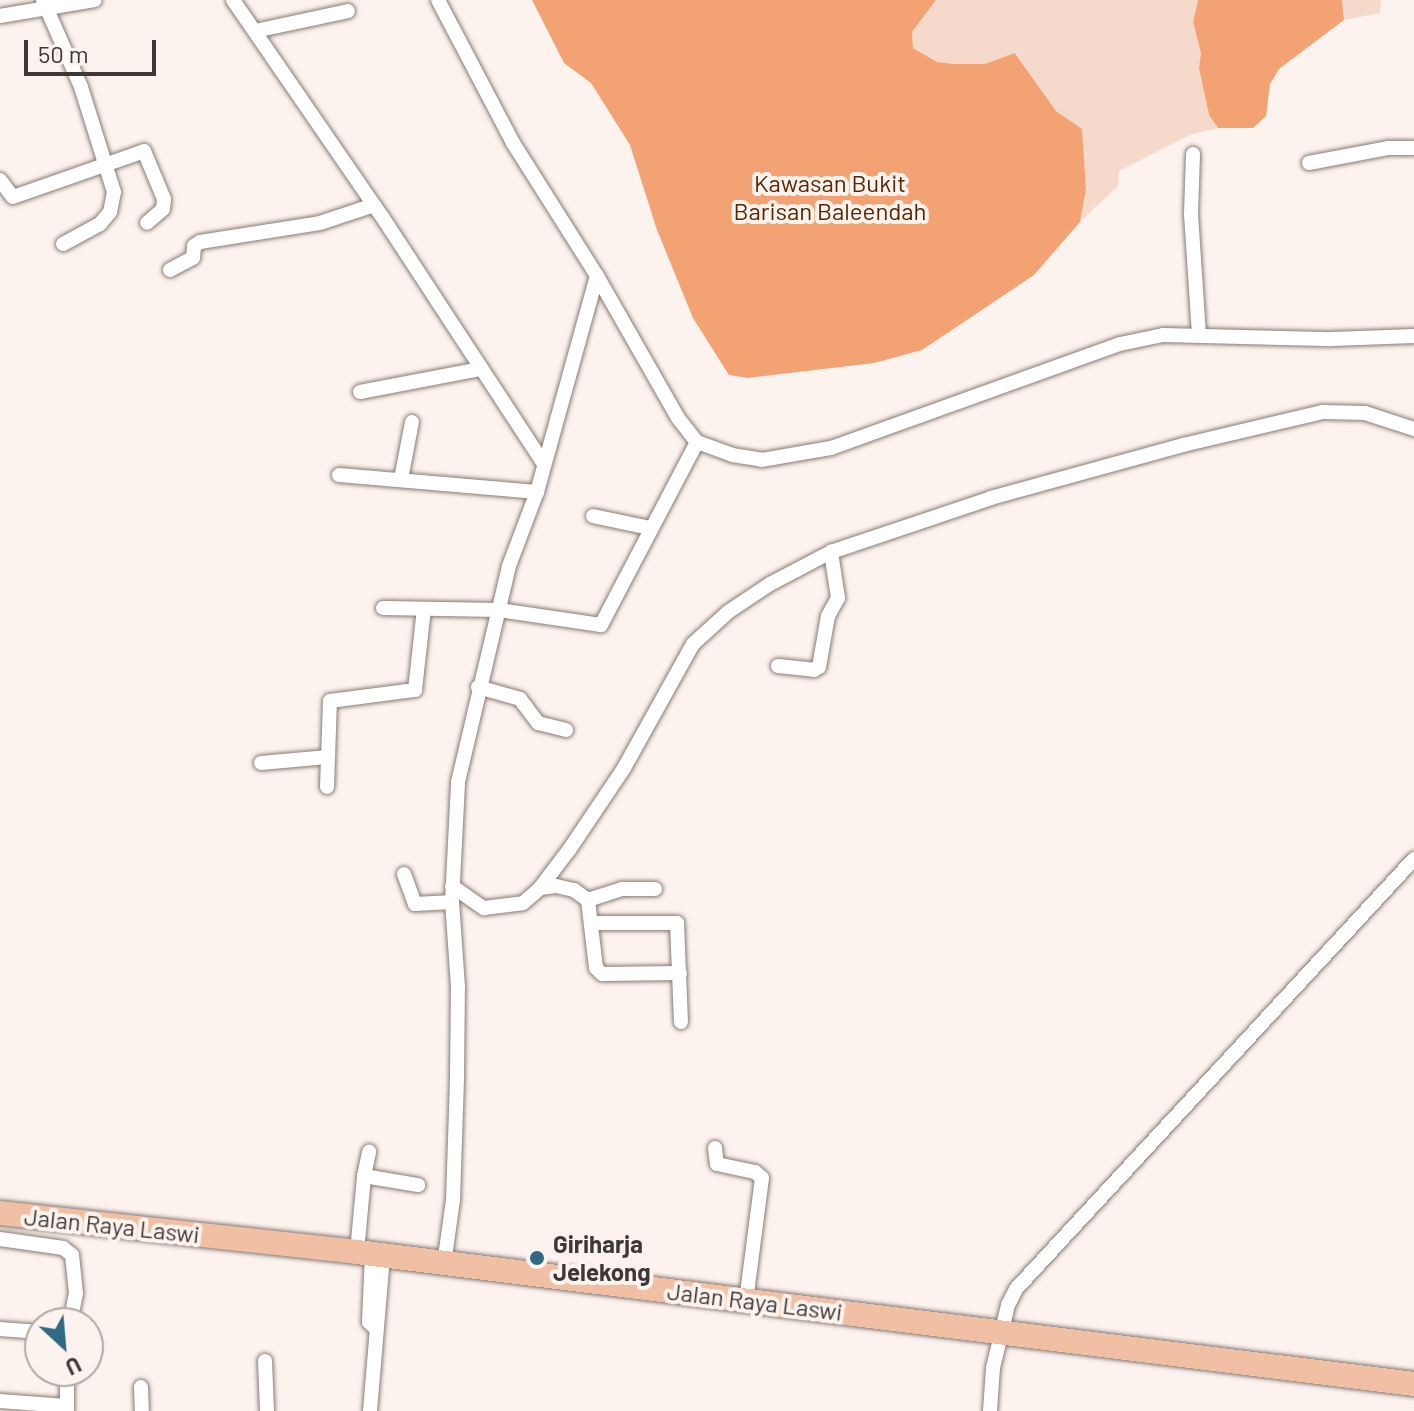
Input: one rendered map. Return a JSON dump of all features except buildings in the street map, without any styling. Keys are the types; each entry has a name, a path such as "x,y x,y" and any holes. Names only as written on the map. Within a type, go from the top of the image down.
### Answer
{"main road":[{"name":"Jalan Raya Laswi","path":"0,1213 371,1255 1414,1384"}],"street":[{"path":"0,16 45,5 95,0"},
{"path":"233,0 374,205 543,463"},
{"path":"438,0 513,143 597,276 678,418 697,442 732,455 762,460 817,451 864,437 1120,344 1163,335 1332,339 1414,336"},
{"path":"45,5 81,87 97,170 114,192 110,212 88,232 63,244"},
{"path":"255,31 348,11"},
{"path":"1309,163 1388,148 1414,148"},
{"path":"0,180 13,197 97,170 140,151 147,153 164,199 163,209 147,223"},
{"path":"1193,154 1191,214 1199,336"},
{"path":"170,270 193,258 194,246 200,242 320,223 374,205"},
{"path":"444,1264 453,1200 457,1077 458,987 452,886 458,782 509,566 537,492 597,276"},
{"path":"360,392 481,369"},
{"path":"452,886 484,908 523,903 540,888 624,768 693,644 728,612 759,591 831,552 991,498 1183,445 1323,412 1365,413 1414,429"},
{"path":"401,479 412,422"},
{"path":"383,608 499,610 601,625 697,442"},
{"path":"339,475 537,492"},
{"path":"593,516 650,528"},
{"path":"778,666 814,670 819,667 828,616 838,598 831,552"},
{"path":"327,787 329,703 333,698 415,690 424,609"},
{"path":"478,687 520,699 538,723 566,730"},
{"path":"261,763 328,757"},
{"path":"990,1411 993,1368 1016,1289 1414,859"},
{"path":"404,874 415,904 452,902"},
{"path":"540,888 556,886 574,890 588,900 596,968 602,974 680,973"},
{"path":"588,900 622,889 655,889"},
{"path":"593,923 675,922 681,1022"},
{"path":"715,1148 717,1164 755,1172 762,1178 746,1301"},
{"path":"369,1152 364,1176 379,1322 375,1328 370,1411"},
{"path":"364,1176 418,1185"},
{"path":"0,1239 63,1248 72,1255 76,1293 73,1307"},
{"path":"0,1329 24,1331"},
{"path":"265,1361 267,1411"},
{"path":"0,1401 66,1408 67,1387"},
{"path":"141,1387 142,1411"}],"shaded area":[{"path":"936,0 1198,0 1193,22 1201,53 1199,68 1209,115 1218,128 1192,134 1119,171 1118,186 1080,222 1086,189 1082,129 1056,111 1016,53 985,64 953,64 937,62 913,48 912,32"},
{"path":"1342,0 1381,0 1380,13 1344,20"}],"green space":[{"name":"Kawasan Bukit Barisan Baleendah","path":"532,0 936,0 912,32 913,48 937,62 953,64 985,64 1015,53 1056,111 1082,129 1086,189 1080,222 1034,275 922,350 874,363 748,378 729,375 693,318 657,230 630,145 591,83 564,63"},
{"path":"1198,0 1342,0 1344,20 1279,69 1270,84 1266,116 1253,128 1218,128 1209,115 1199,68 1201,53 1193,22"}],"place":[{"name":"Giriharja Jelekong","path":"537,1258"}]}
